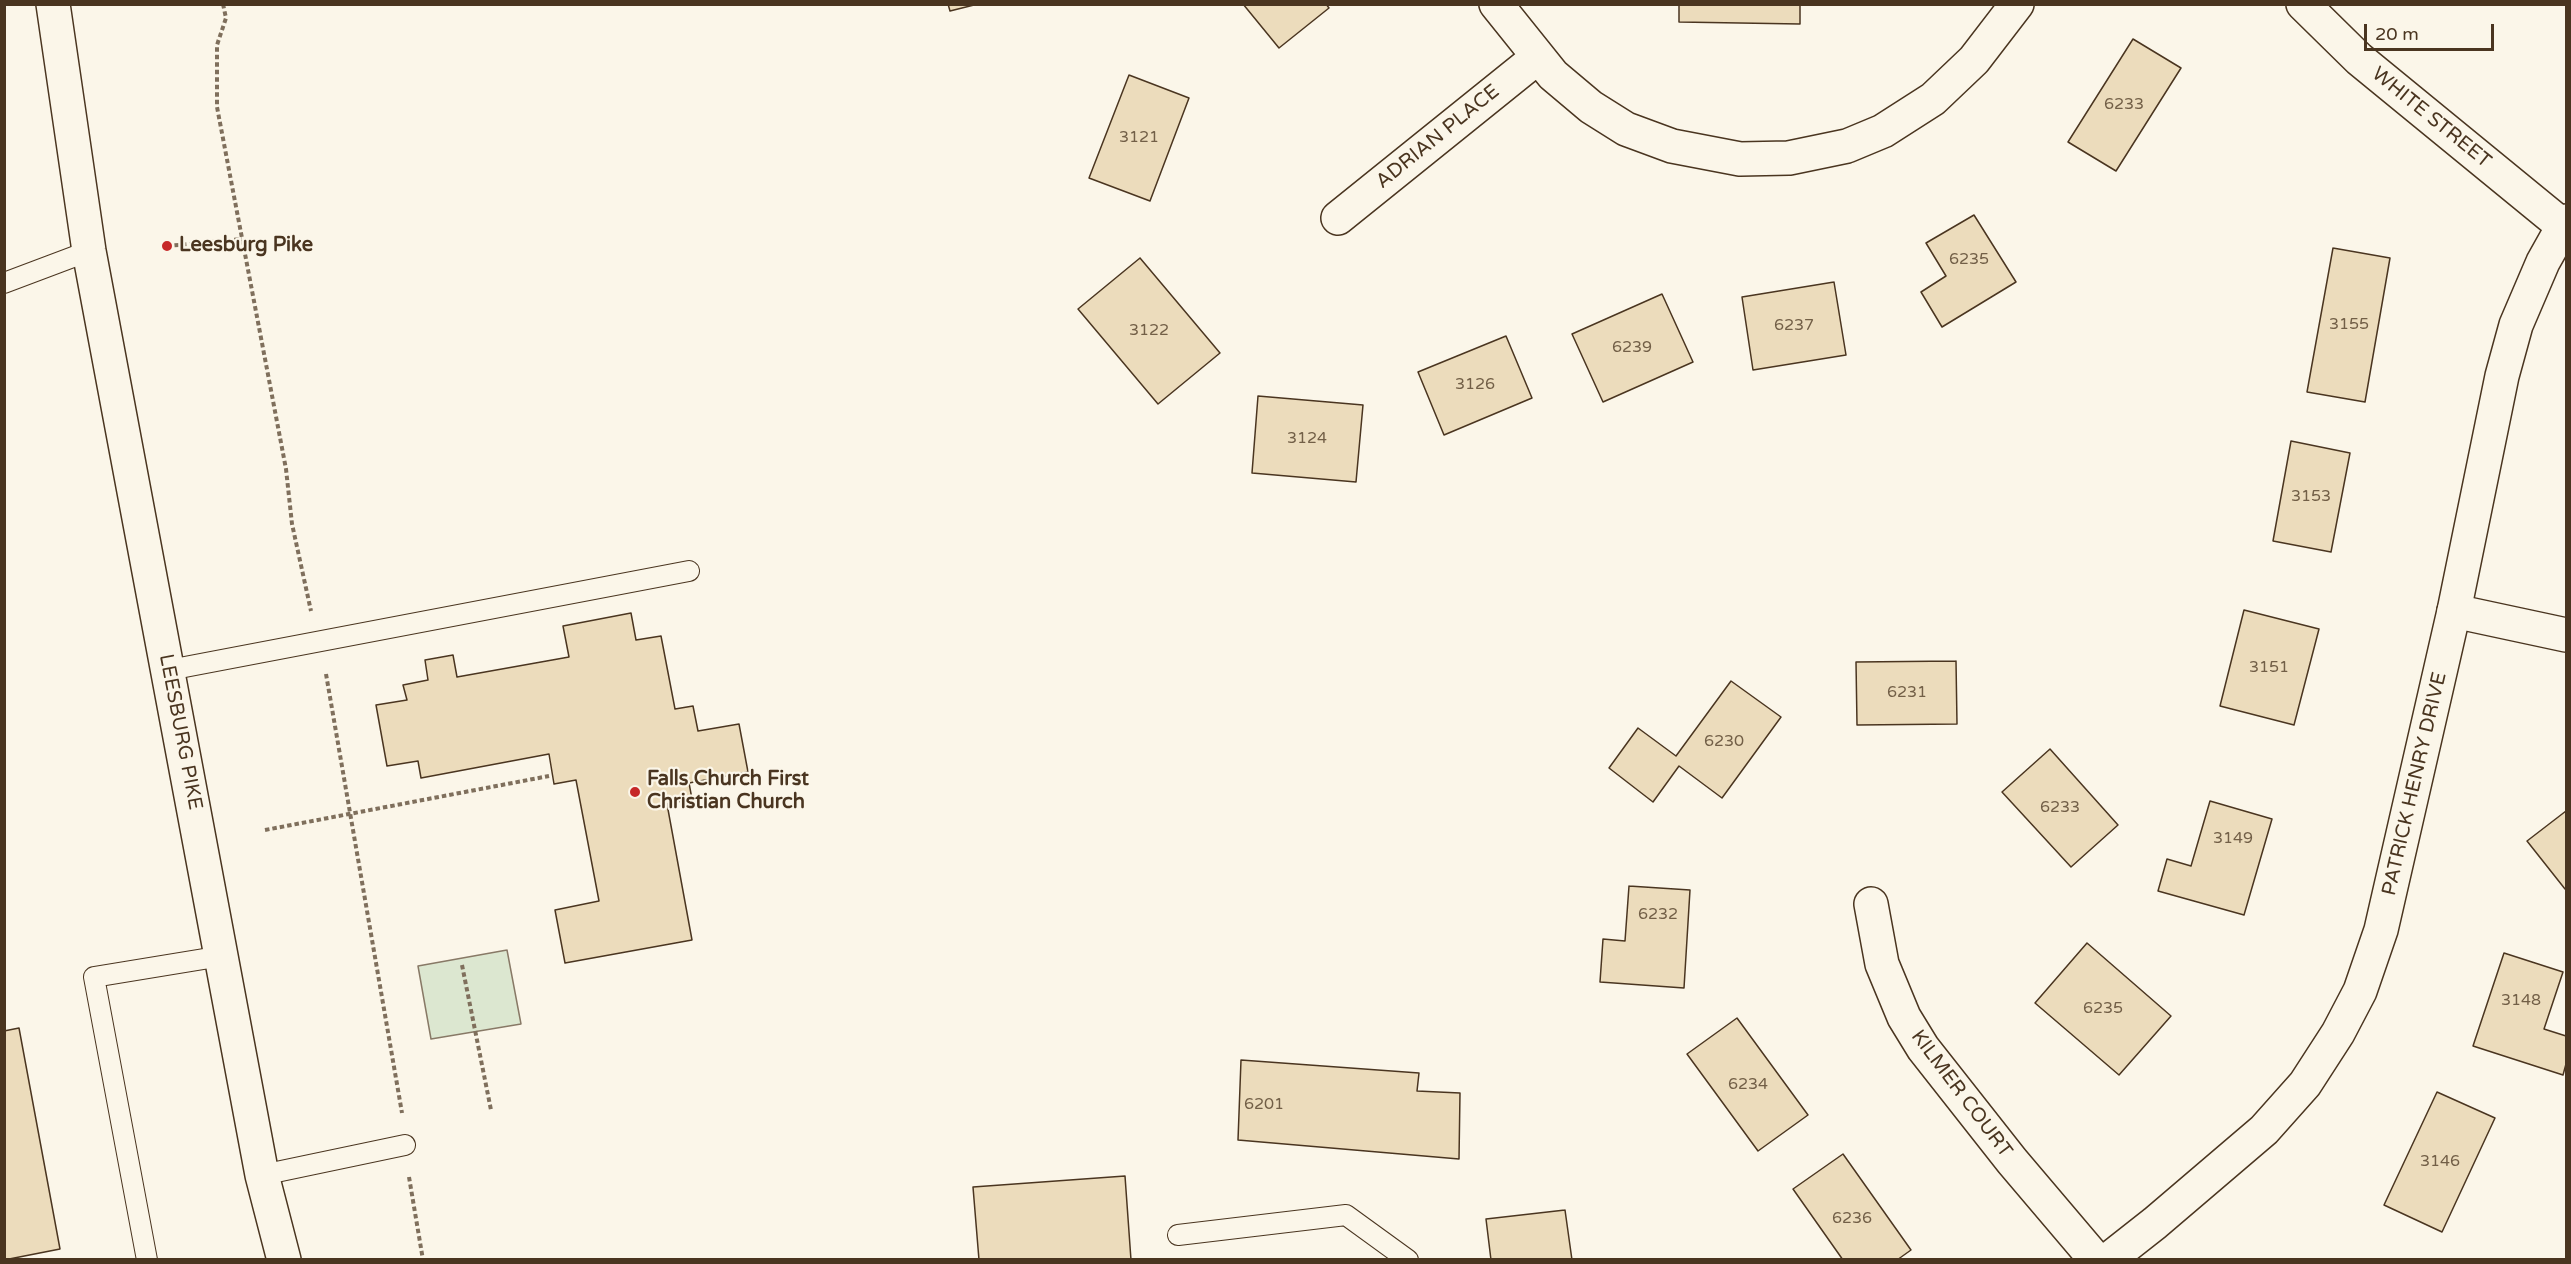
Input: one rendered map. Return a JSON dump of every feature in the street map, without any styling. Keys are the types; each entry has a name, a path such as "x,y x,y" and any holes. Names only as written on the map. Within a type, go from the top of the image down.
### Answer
{"street":[{"name":"LEESBURG PIKE","path":"53,4 89,250 262,1175 284,1260"},
{"path":"1496,4 1553,75 1591,107 1626,129 1672,146 1740,159 1789,158 1847,146 1883,131 1933,99 1974,60 2017,4"},
{"name":"WHITE STREET","path":"2303,4 2359,59 2565,223"},
{"name":"ADRIAN PLACE","path":"1338,218 1538,57"},
{"name":"PATRICK HENRY DRIVE","path":"2108,1260 2264,1130 2305,1084 2338,1034 2360,992 2381,930 2454,611 2505,366 2516,325 2542,262 2565,223"},
{"path":"2454,611 2566,635"},
{"name":"KILMER COURT","path":"1870,904 1882,964 1904,1017 1918,1040 2012,1161 2096,1260"},
{"name":"LEESBURG PIKE","path":"262,1175 271,1260"}],"lane":[{"path":"4,283 89,250"},
{"path":"169,670 689,571"},
{"path":"147,1260 94,977 222,956"},
{"path":"262,1175 405,1145"},
{"path":"1178,1235 1346,1215 1408,1260"}],"path":[{"path":"167,246 242,239"},
{"path":"265,830 549,776"},
{"path":"462,965 490,1110"}],"green space":[{"path":"507,950 521,1024 431,1039 418,966"}],"building":[{"path":"948,4 978,4 950,11"},
{"path":"1243,4 1326,4 1329,8 1279,48"},
{"path":"1679,4 1800,4 1800,24 1679,22"},
{"path":"2133,39 2181,68 2116,171 2068,142"},
{"path":"1129,75 1189,98 1150,201 1089,178"},
{"path":"1974,215 2016,282 1942,327 1921,292 1946,276 1926,243"},
{"path":"2333,248 2390,258 2365,402 2307,392"},
{"path":"1140,258 1220,353 1158,404 1078,309"},
{"path":"1834,282 1846,355 1753,370 1742,297"},
{"path":"1662,294 1693,362 1603,402 1572,334"},
{"path":"1506,336 1532,398 1444,435 1418,372"},
{"path":"1258,396 1363,405 1356,482 1252,473"},
{"path":"2291,441 2350,453 2331,552 2273,541"},
{"path":"2244,610 2319,629 2294,725 2220,706"},
{"name":"Falls Church First Christian Church","path":"631,613 636,640 661,636 675,709 693,706 698,731 739,724 748,772 689,783 692,799 667,804 692,940 565,963 555,910 599,901 576,780 554,784 549,754 421,778 418,761 387,766 376,705 407,700 403,685 428,680 425,660 453,655 457,677 569,657 563,626"},
{"path":"1956,661 1957,724 1857,725 1856,662"},
{"path":"1731,681 1781,717 1722,798 1679,766 1653,802 1609,768 1638,728 1676,756"},
{"path":"2050,749 2118,825 2071,867 2002,792"},
{"path":"2210,801 2272,819 2244,915 2158,891 2167,859 2191,866"},
{"path":"2566,811 2566,888 2565,889 2527,841"},
{"path":"1629,886 1690,890 1684,988 1600,982 1603,939 1625,941"},
{"path":"2087,943 2171,1016 2119,1075 2035,1003"},
{"path":"2504,953 2563,972 2544,1029 2566,1036 2566,1064 2563,1075 2473,1046"},
{"path":"1737,1018 1808,1115 1758,1151 1687,1054"},
{"path":"19,1028 60,1249 4,1260 4,1031"},
{"path":"1241,1060 1419,1073 1417,1091 1460,1093 1459,1159 1238,1140"},
{"path":"2437,1092 2495,1118 2442,1232 2384,1205"},
{"path":"1843,1154 1911,1250 1897,1260 1843,1260 1793,1189"},
{"path":"1125,1176 1131,1260 979,1260 973,1187"},
{"path":"1565,1210 1572,1260 1491,1260 1486,1219"}],"place":[{"name":"Leesburg Pike","path":"167,246"},
{"name":"Falls Church First Christian Church","path":"635,792"}]}
